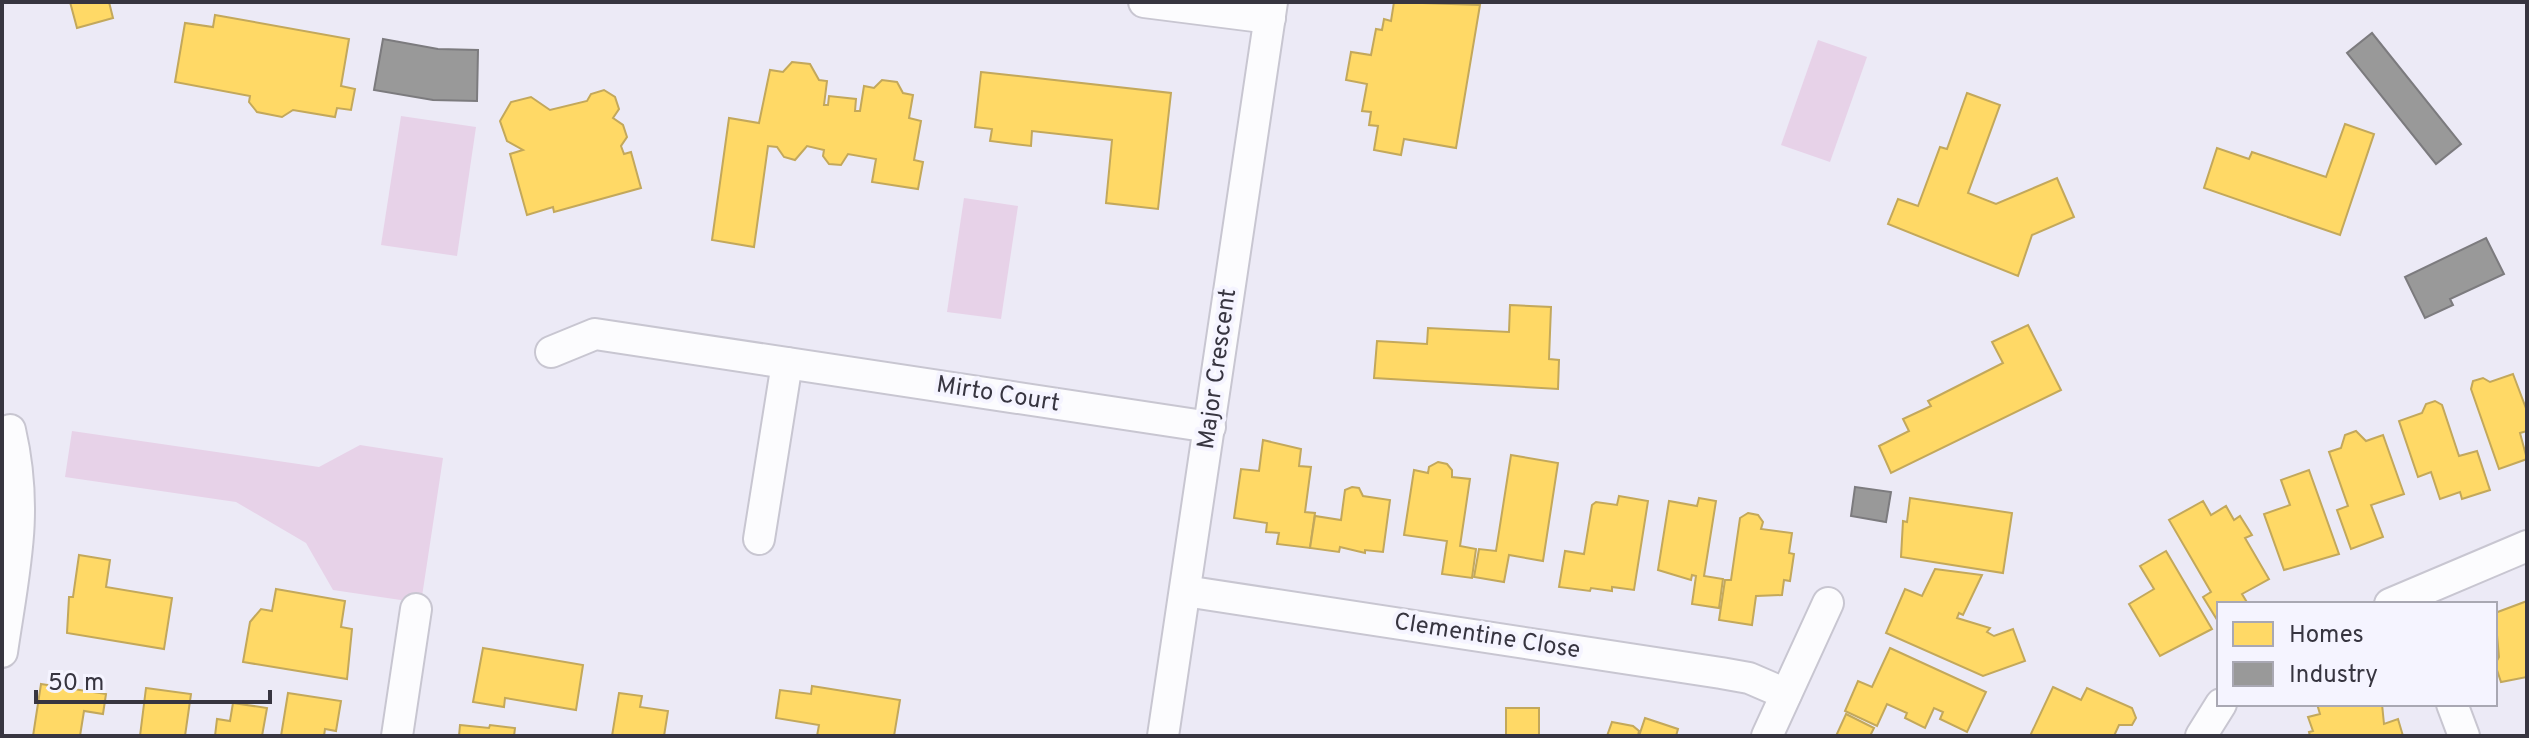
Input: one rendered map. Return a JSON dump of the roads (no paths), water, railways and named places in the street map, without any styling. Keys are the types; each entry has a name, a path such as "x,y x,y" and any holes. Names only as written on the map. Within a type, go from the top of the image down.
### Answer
{"street":[{"path":"1144,2 1271,10"},
{"name":"Major Crescent","path":"1163,736 1271,10"},
{"name":"Mirto Court","path":"551,352 595,334 1210,427"},
{"path":"759,539 787,363"},
{"path":"2,652 22,516 20,473 10,430"},
{"path":"2407,601 2527,546"},
{"name":"Clementine Close","path":"1185,591 1721,673 1749,678 1786,694"},
{"path":"1767,736 1828,603"},
{"path":"397,736 416,609"},
{"path":"2201,736 2220,706"},
{"path":"2453,706 2464,736"}]}
